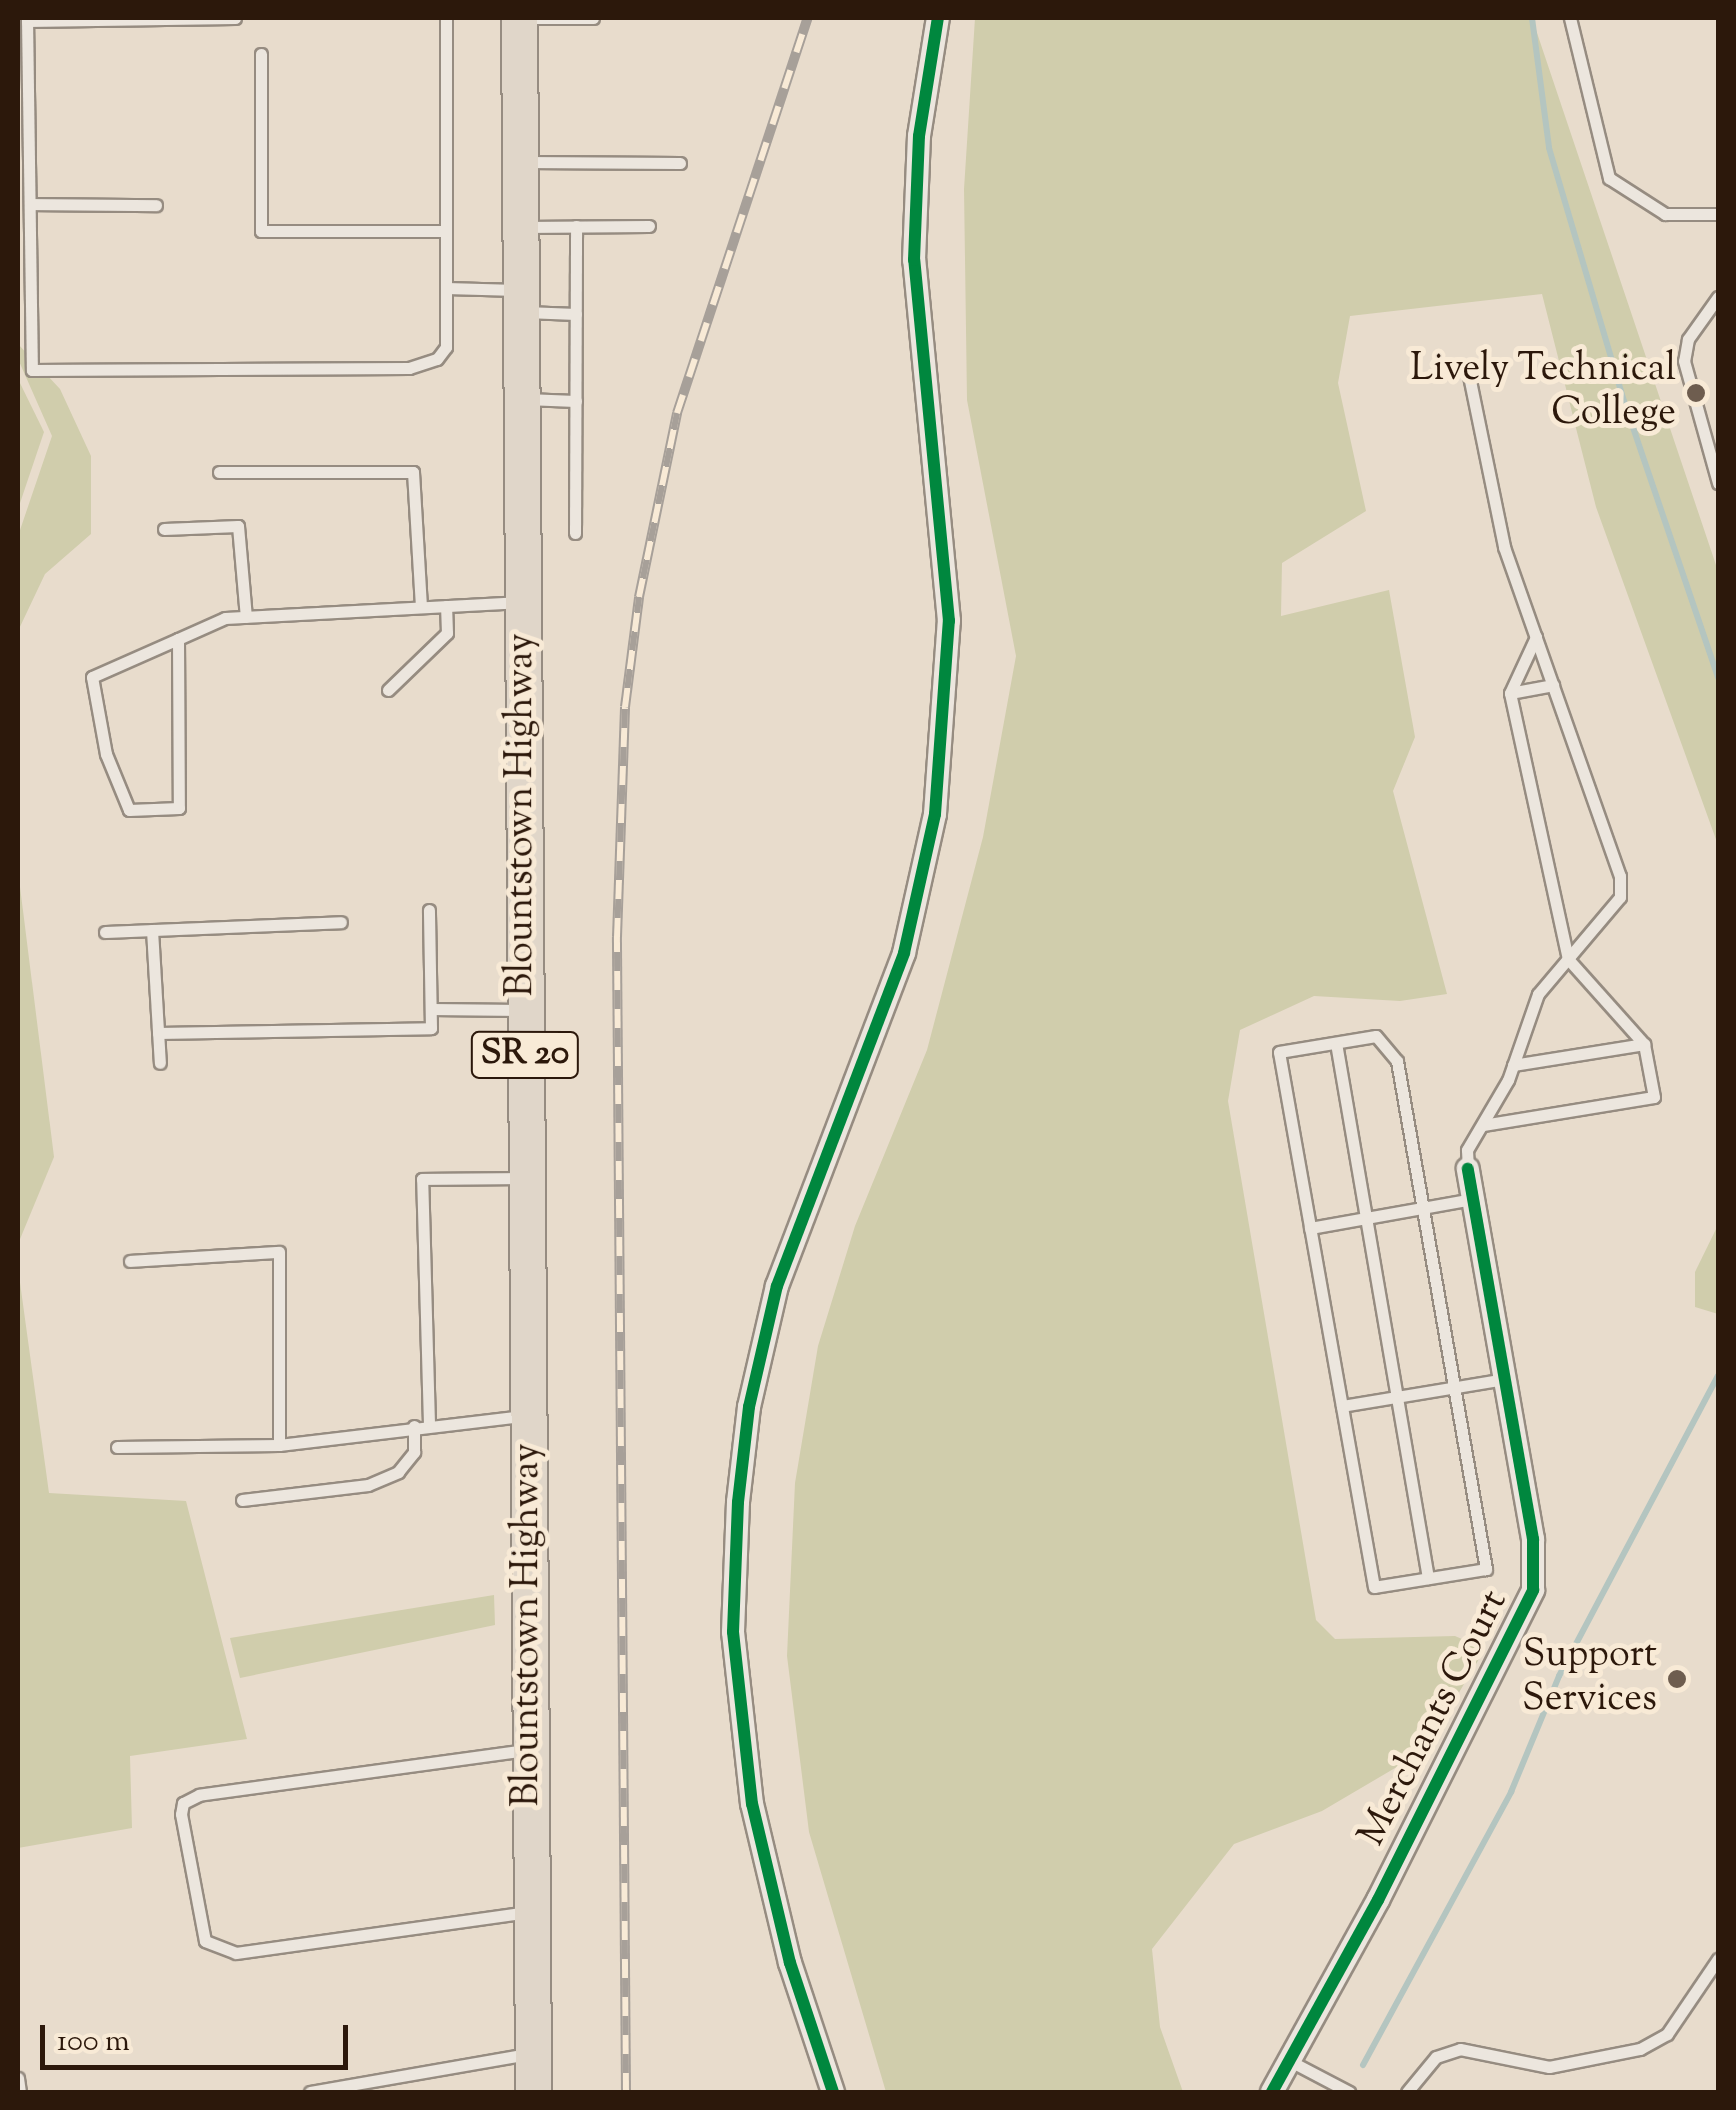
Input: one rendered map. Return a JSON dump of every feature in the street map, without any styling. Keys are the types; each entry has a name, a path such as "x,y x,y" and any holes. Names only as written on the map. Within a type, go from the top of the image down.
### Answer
{"main road":[{"name":"Blountstown Highway","path":"519,18 533,2092"}],"street":[{"path":"832,2092 790,1963 752,1804 733,1632 738,1502 749,1407 777,1286 904,954 935,814 948,621 914,260 919,136 938,18"},
{"name":"Merchants Court","path":"1272,2092 1533,1590 1534,1539 1468,1169"}],"lane":[{"path":"235,18 27,19 32,370 421,366 446,347 446,18"},
{"path":"519,18 593,18"},
{"path":"1570,18 1609,178 1665,214 1718,214"},
{"path":"261,54 261,231 446,231"},
{"path":"520,162 680,163"},
{"path":"30,204 156,205"},
{"path":"575,533 576,226"},
{"path":"520,227 649,226"},
{"path":"446,288 576,314"},
{"path":"1718,297 1688,339 1684,361 1718,483"},
{"path":"1467,366 1504,546 1620,876 1620,897 1538,994 1513,1065 1467,1150 1468,1169"},
{"path":"521,399 576,401"},
{"path":"219,472 413,472 421,607"},
{"path":"164,529 238,526 246,617"},
{"path":"178,639 179,808 130,810 106,754 92,677 225,618 522,602"},
{"path":"388,690 447,634 446,606"},
{"path":"1483,1125 1654,1096 1644,1044 1568,959 1510,693 1536,637"},
{"path":"1510,693 1553,685"},
{"path":"158,1034 431,1028 429,910"},
{"path":"105,932 342,922"},
{"path":"152,930 160,1063"},
{"path":"430,1009 524,1010"},
{"path":"1376,1036 1390,1047 1423,1208 1486,1569 1374,1588 1279,1052 1336,1043 1376,1036"},
{"path":"1336,1043 1428,1578"},
{"path":"1513,1065 1644,1044"},
{"path":"429,1424 422,1179 525,1178"},
{"path":"1310,1228 1473,1199"},
{"path":"130,1262 279,1252 280,1445"},
{"path":"1342,1406 1505,1378"},
{"path":"117,1447 280,1445 527,1415"},
{"path":"242,1500 368,1486 398,1472 414,1452 414,1426"},
{"path":"530,1750 199,1795 184,1803 182,1814 204,1942 236,1953 531,1911"},
{"path":"1406,2092 1436,2056 1460,2049 1483,2049 1525,2066 1549,2067 1640,2049 1667,2034 1718,1959"},
{"path":"310,2092 533,2053"},
{"path":"1290,2061 1349,2092"},
{"path":"18,2078 20,2092"}],"shaded area":[{"path":"975,18 1532,18 1718,571 1718,845 1596,507 1542,294 1350,316 1338,383 1366,511 1282,563 1281,616 1389,590 1415,737 1393,791 1447,994 1400,1001 1314,996 1240,1030 1228,1101 1316,1620 1335,1639 1455,1636 1485,1649 1424,1751 1322,1811 1234,1844 1152,1949 1160,2027 1183,2092 886,2092 809,1832 787,1656 795,1483 818,1346 855,1226 927,1050 983,837 1016,656 967,400 964,189"},
{"path":"18,344 60,389 91,456 91,534 45,574 18,631 18,536 52,436 18,359"},
{"path":"18,379 44,432 18,509"},
{"path":"18,871 54,1157 18,1244"},
{"path":"1718,1225 1718,1314 1695,1307 1695,1272"},
{"path":"18,1268 49,1493 186,1501 247,1739 130,1756 132,1828 18,1848"},
{"path":"494,1595 495,1625 240,1678 230,1638"}],"waterway":[{"path":"1532,18 1549,148 1624,401 1718,677"},
{"path":"1363,2065 1511,1792 1559,1676 1718,1376"}],"railway":[{"path":"626,2092 617,937 625,707 639,597 677,413 808,18"}],"cycle path":[{"path":"833,2092 790,1963 752,1804 733,1632 738,1502 749,1407 777,1286 904,953 935,814 949,621 914,260 919,136 938,18"},
{"path":"1272,2092 1378,1900 1533,1590 1533,1539 1468,1169"}],"place":[{"name":"Lively Technical College","path":"1696,393"},
{"name":"Support Services","path":"1677,1679"}]}
